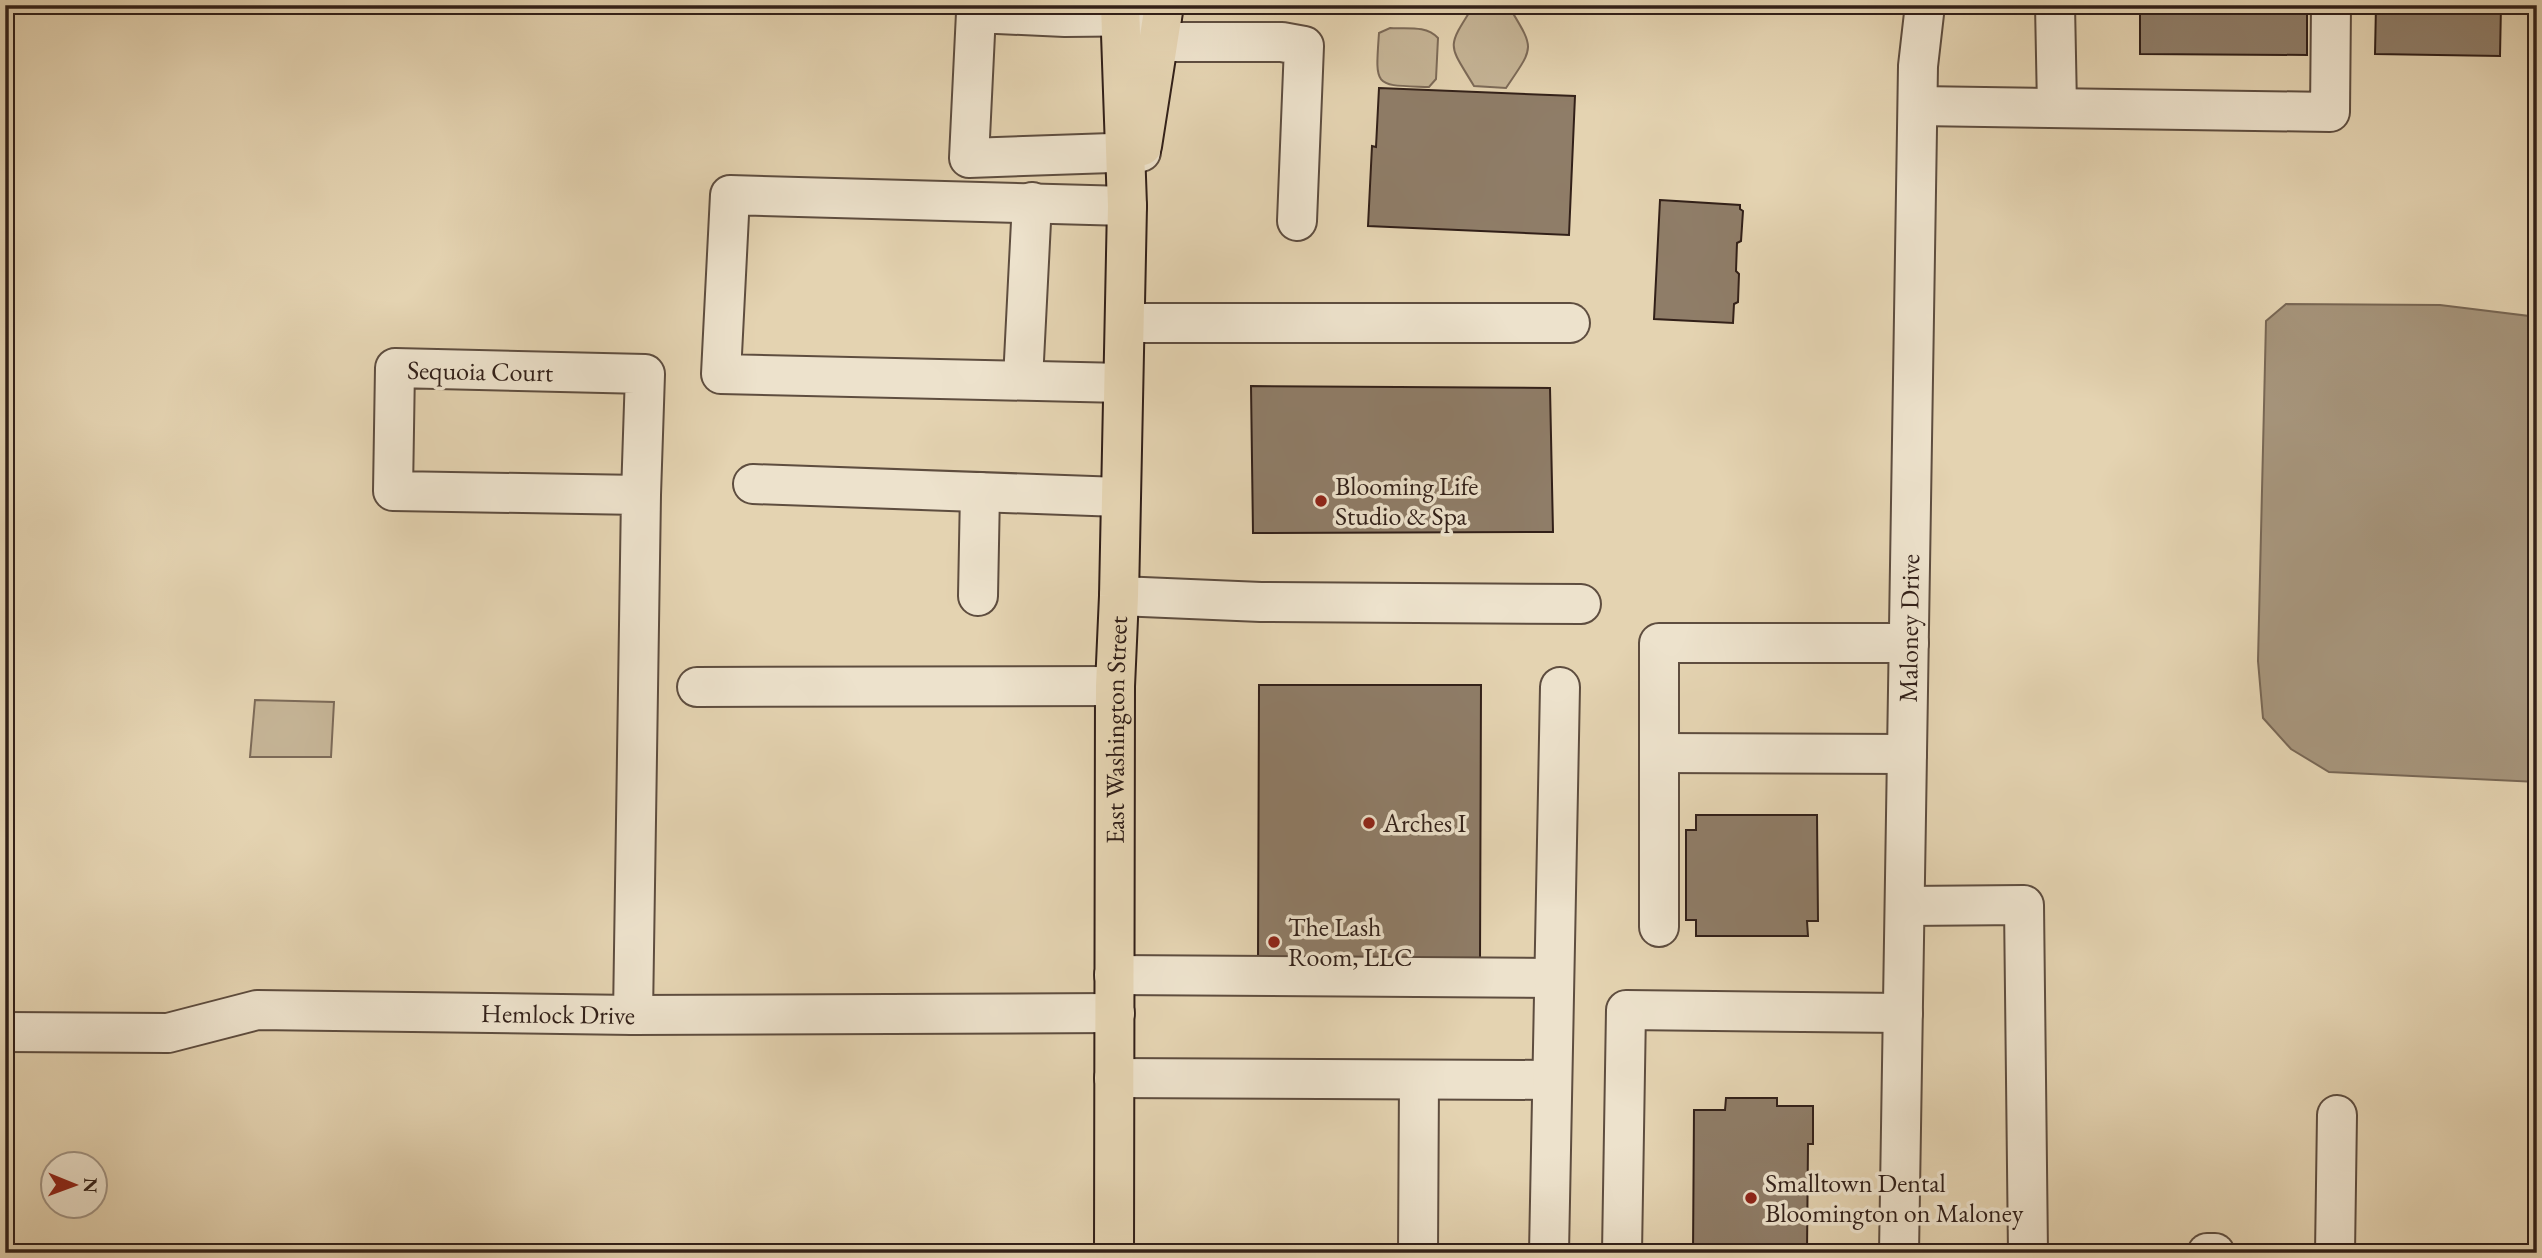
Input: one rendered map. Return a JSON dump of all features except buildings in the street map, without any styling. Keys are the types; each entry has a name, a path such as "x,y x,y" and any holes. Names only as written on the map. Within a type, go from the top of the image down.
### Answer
{"main road":[{"name":"East Washington Street","path":"1114,1253 1115,687 1127,206 1141,21"}],"street":[{"name":"Maloney Drive","path":"1899,1253 1918,66 1925,5"},
{"path":"2055,5 2057,107"},
{"path":"1918,106 2330,112 2331,5"},
{"path":"1133,152 969,158 976,13 1141,21 1304,46 1297,221"},
{"path":"1123,383 721,374 730,195 1127,206"},
{"path":"1023,380 1032,202"},
{"path":"1125,323 1570,323"},
{"name":"Sequoia Court","path":"633,1015 645,374 395,369 393,491 641,495"},
{"path":"753,484 1120,498"},
{"path":"978,596 980,492"},
{"path":"1119,596 1261,602 1581,604"},
{"path":"1659,927 1659,643 1909,643"},
{"path":"697,687 1115,687"},
{"path":"1549,1253 1560,687"},
{"path":"1660,753 1907,754"},
{"path":"1905,906 2024,905 2028,1253"},
{"path":"1114,975 1554,978"},
{"name":"Hemlock Drive","path":"5,1032 168,1033 257,1010 633,1015 1115,1013"},
{"path":"1622,1253 1626,1010 1903,1013"},
{"path":"1114,1079 1552,1080"},
{"path":"1418,1253 1419,1080"},
{"path":"2335,1253 2337,1115"},
{"path":"2207,1253 2215,1253"}],"shaded area":[{"path":"1474,5 1508,5 1527,40 1526,55 1506,88 1474,86 1455,53 1455,39"},
{"path":"1390,28 1422,29 1438,38 1436,79 1429,87 1397,86 1382,80 1377,65 1379,33"},
{"path":"2286,304 2440,305 2537,317 2537,782 2329,772 2291,749 2263,718 2258,661 2266,321"},
{"path":"255,700 334,702 331,757 250,757"}],"place":[{"name":"Blooming Life Studio & Spa","path":"1321,501"},
{"name":"Arches I","path":"1369,823"},
{"name":"The Lash Room, LLC","path":"1274,942"},
{"name":"Smalltown Dental Bloomington on Maloney","path":"1751,1198"}]}
